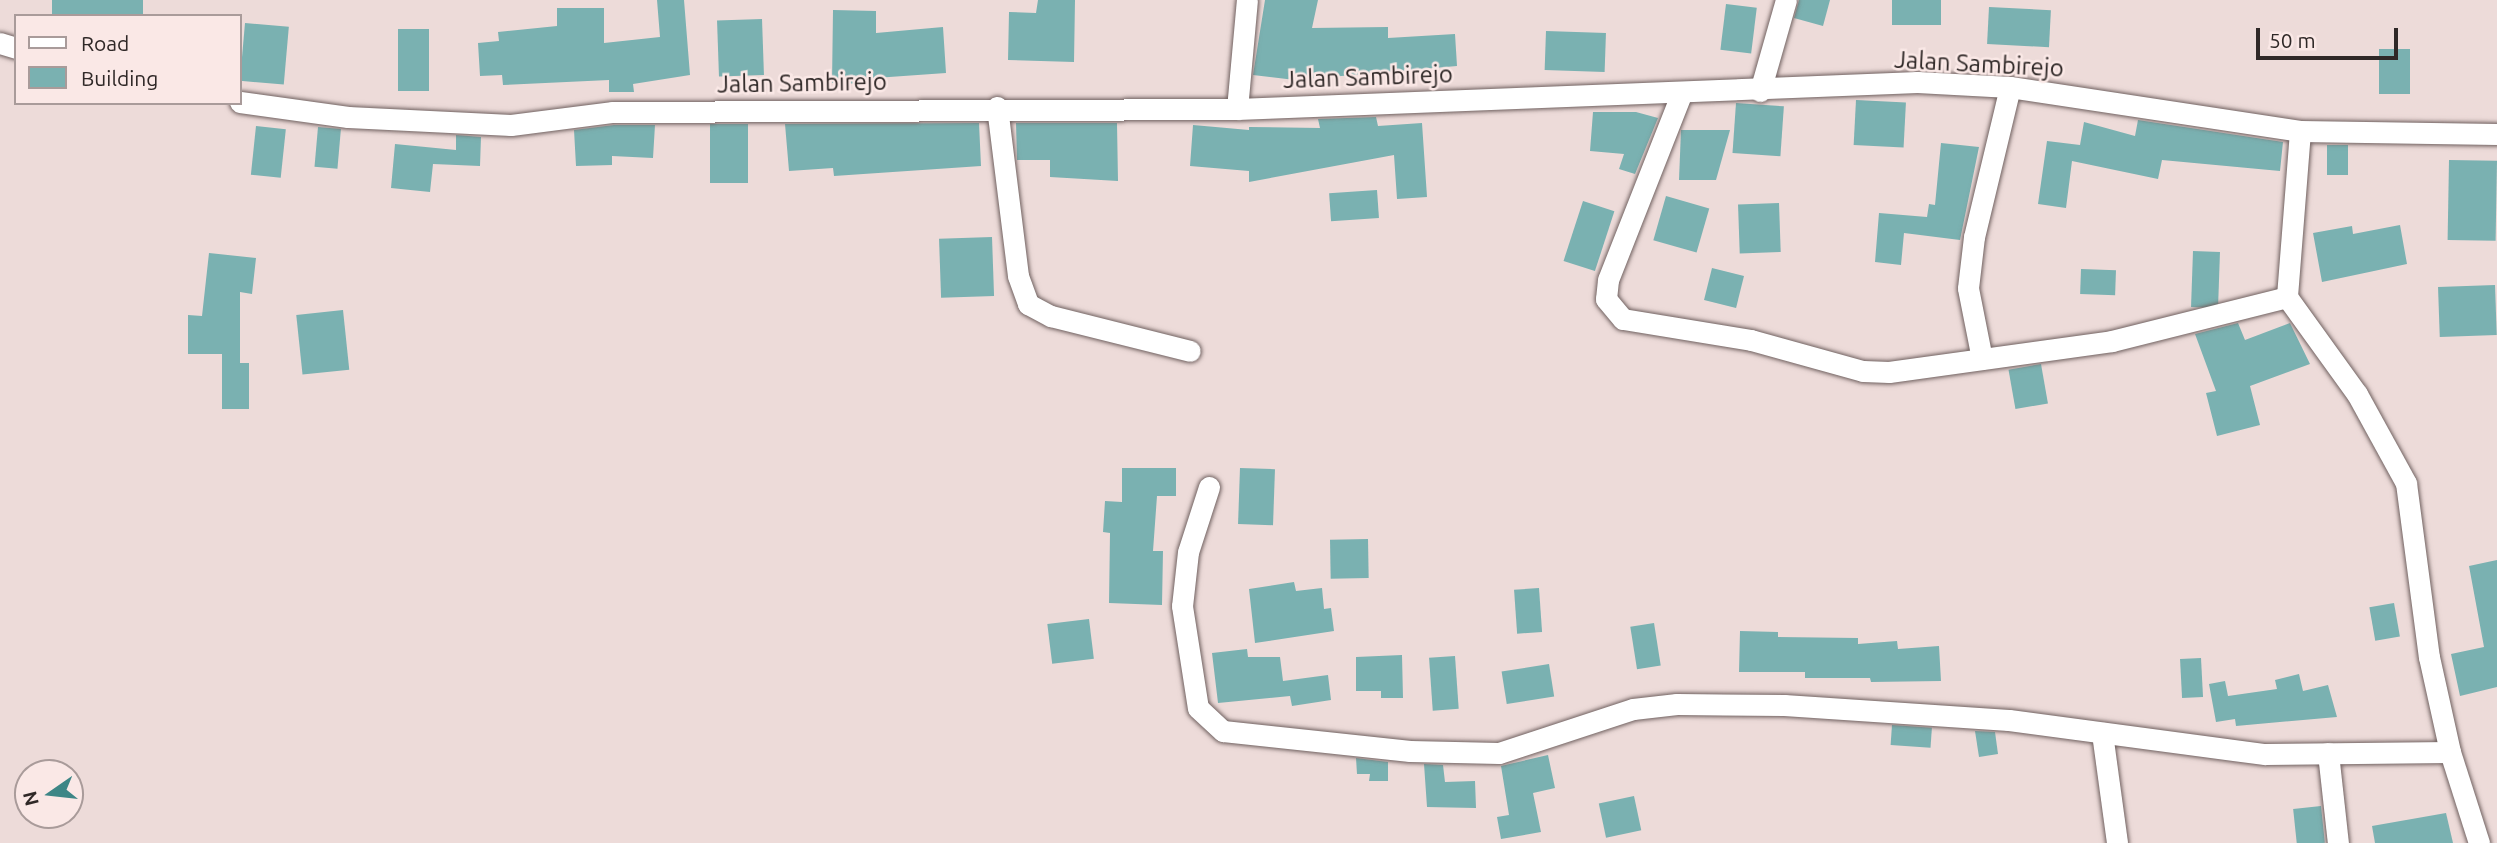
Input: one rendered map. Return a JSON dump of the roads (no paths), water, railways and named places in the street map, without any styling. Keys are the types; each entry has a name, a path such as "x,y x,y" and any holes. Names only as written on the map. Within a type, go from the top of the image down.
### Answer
{"street":[{"path":"1237,109 1247,0"},
{"path":"1760,90 1786,0"},
{"name":"Jalan Sambirejo","path":"242,102 348,117 511,125 614,112 997,107 1237,109 1917,82 2010,87 2300,131 2497,134"},
{"path":"1982,359 1968,288 1974,237 2010,87"},
{"path":"1682,92 1608,280 1606,299 1613,312 1638,322 1751,340 1863,371 1889,372 2162,332 2287,297"},
{"path":"997,107 1018,276 1028,304 1051,316 1190,351"},
{"path":"2300,131 2287,297 2357,394 2406,484 2429,657 2450,752 2479,843"},
{"path":"1209,487 1188,552 1182,606 1198,708 1223,731 1410,751 1499,754 1633,709 1677,704 1916,711 2228,751 2450,752"},
{"path":"2102,733 2117,843"},
{"path":"2328,753 2338,843"}]}
